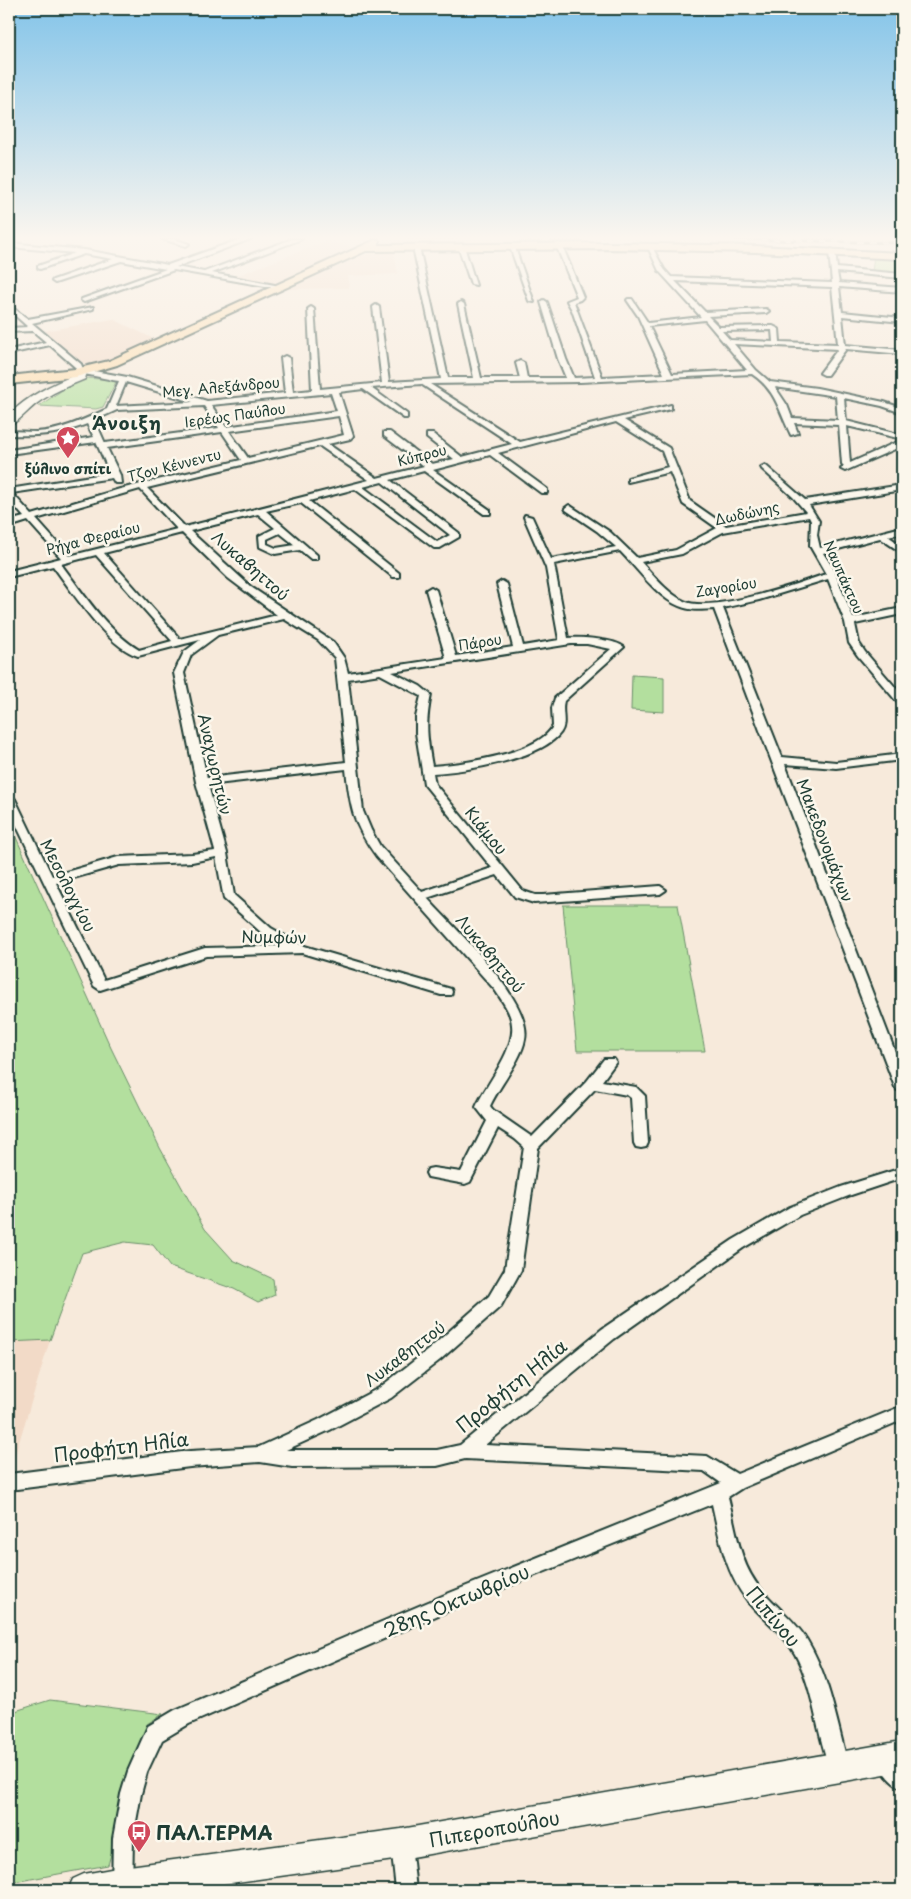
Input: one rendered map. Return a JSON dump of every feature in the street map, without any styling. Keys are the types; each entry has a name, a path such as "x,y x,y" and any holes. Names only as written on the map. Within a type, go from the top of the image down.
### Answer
{"main road":[{"path":"9,380 64,380 133,355 193,328"}],"street":[{"path":"312,328 316,391"},
{"path":"379,328 386,384"},
{"path":"434,328 445,380"},
{"path":"466,328 478,380"},
{"path":"552,328 571,380"},
{"path":"580,328 598,379"},
{"path":"646,328 669,376"},
{"path":"717,329 773,328 775,329 777,344"},
{"path":"824,373 841,351 840,328"},
{"path":"9,330 34,329 78,366 83,374 124,379 206,403 246,461"},
{"path":"717,329 753,372 768,384 783,405 794,433"},
{"path":"727,342 842,347 902,352"},
{"path":"9,352 51,343"},
{"path":"285,358 289,394"},
{"path":"520,363 524,380"},
{"name":"Μεγ. Αλεξάνδρου","path":"9,433 45,433 79,424 111,409 206,403 421,381 571,380 753,372"},
{"path":"111,409 124,379"},
{"path":"9,422 29,403 64,380"},
{"path":"421,381 519,445"},
{"path":"768,384 811,389 884,404 902,411"},
{"path":"363,386 404,416"},
{"path":"334,389 342,412"},
{"path":"840,395 846,464 848,468 902,443"},
{"name":"Κύπρου","path":"184,529 668,407"},
{"name":"Ιερέως Παύλου","path":"9,452 225,428 342,412"},
{"name":"Τζον Κέννεντυ","path":"9,524 123,491 350,436 342,412"},
{"path":"87,420 93,424 123,491"},
{"path":"618,420 665,449 686,502 724,529"},
{"path":"790,420 843,423 902,437"},
{"path":"387,434 486,512"},
{"path":"430,436 461,460"},
{"path":"321,443 379,480 456,535 436,546 357,486"},
{"path":"492,452 544,491"},
{"path":"765,467 804,503 812,514"},
{"path":"631,480 674,468"},
{"path":"9,491 116,476"},
{"name":"Λυκαβηττού","path":"142,487 248,590 283,616 316,635 337,652 343,677 355,804 368,838 500,987 516,1014 519,1027 518,1045 512,1059 489,1091 483,1107 488,1116 495,1120"},
{"path":"804,503 902,487"},
{"path":"9,496 66,559"},
{"path":"302,499 396,575"},
{"name":"Ζαγορίου","path":"569,508 622,548 683,604 696,607 717,605 779,591 831,575"},
{"path":"259,510 314,557"},
{"name":"Δωδώνης","path":"634,561 679,552 724,529 812,514"},
{"name":"Ναυπάκτου","path":"812,514 815,521 813,540 817,552 831,575 850,622 853,639 859,651 902,700"},
{"path":"528,517 549,562 564,642"},
{"name":"Ρήγα Φεραίου","path":"9,574 184,529"},
{"path":"281,529 262,538 263,545 275,551 302,547"},
{"path":"817,552 902,530"},
{"path":"881,535 902,550"},
{"path":"549,562 622,548"},
{"path":"98,552 178,642"},
{"path":"55,562 111,633 128,649 138,653 214,633"},
{"path":"502,584 519,650"},
{"path":"432,590 452,660"},
{"name":"Μακεδονομάχων","path":"717,605 902,1087"},
{"path":"850,622 902,611"},
{"name":"Αναχωρητών","path":"283,616 214,633 187,654 179,673 202,782 221,853 225,886 230,898 267,931 282,941 302,949"},
{"name":"Πάρου","path":"343,677 564,642 587,641 619,647 559,700 557,729 540,744 477,764 427,770"},
{"name":"Κιάμου","path":"382,671 426,695 420,722 427,770 432,788 519,894 534,899 660,890"},
{"path":"891,687 902,685"},
{"path":"778,760 836,765 902,757"},
{"path":"202,782 351,765"},
{"name":"Μεσολογγίου","path":"9,799 100,986"},
{"path":"48,881 118,861 192,858 221,853"},
{"path":"419,896 499,870"},
{"name":"Νυμφών","path":"100,986 205,952 302,949 446,992"},
{"path":"433,1173 465,1178 495,1120 527,1139 531,1146 592,1084 609,1062"},
{"path":"592,1084 630,1091 638,1096 641,1143"},
{"name":"Λυκαβηττού","path":"260,1454 324,1425 385,1393 434,1355 495,1301 513,1270 531,1146"},
{"name":"Προφήτη Ηλία","path":"9,1482 86,1470 260,1454 292,1459 437,1458 465,1450 608,1334 738,1244 794,1211 846,1191 902,1173"},
{"name":"28ης Οκτωβρίου","path":"122,1887 123,1838 131,1794 146,1751 155,1733 182,1717 453,1600 718,1493 736,1483 902,1413"},
{"path":"465,1450 708,1464 736,1483"},
{"name":"Πιπίνου","path":"718,1493 740,1574 748,1588 772,1612 800,1646 809,1664 839,1768"},
{"name":"Πιπεροπούλου","path":"84,1890 122,1887 401,1844 839,1768 897,1764"},
{"path":"401,1844 406,1890"}],"shaded area":[{"path":"64,328 131,328 156,340 120,356 87,366 45,331"},
{"path":"50,1340 9,1475 9,1342"}],"green space":[{"path":"84,378 117,380 103,407 96,409 39,406 74,382"},
{"path":"632,675 664,677 664,712 631,710"},
{"path":"9,822 111,1048 160,1148 205,1229 233,1260 273,1279 275,1295 258,1302 234,1289 170,1267 153,1245 125,1242 82,1253 50,1340 9,1342"},
{"path":"563,905 678,905 705,1051 577,1051"},
{"path":"50,1700 163,1714 147,1724 108,1865 9,1883 9,1713"}],"place":[{"name":"ξύλινο σπίτι","path":"68,459"},
{"name":"ΠΑΛ.ΤΕΡΜΑ","path":"139,1853"}],"district":[{"name":"Άνοιξη","path":"127,422"}]}
